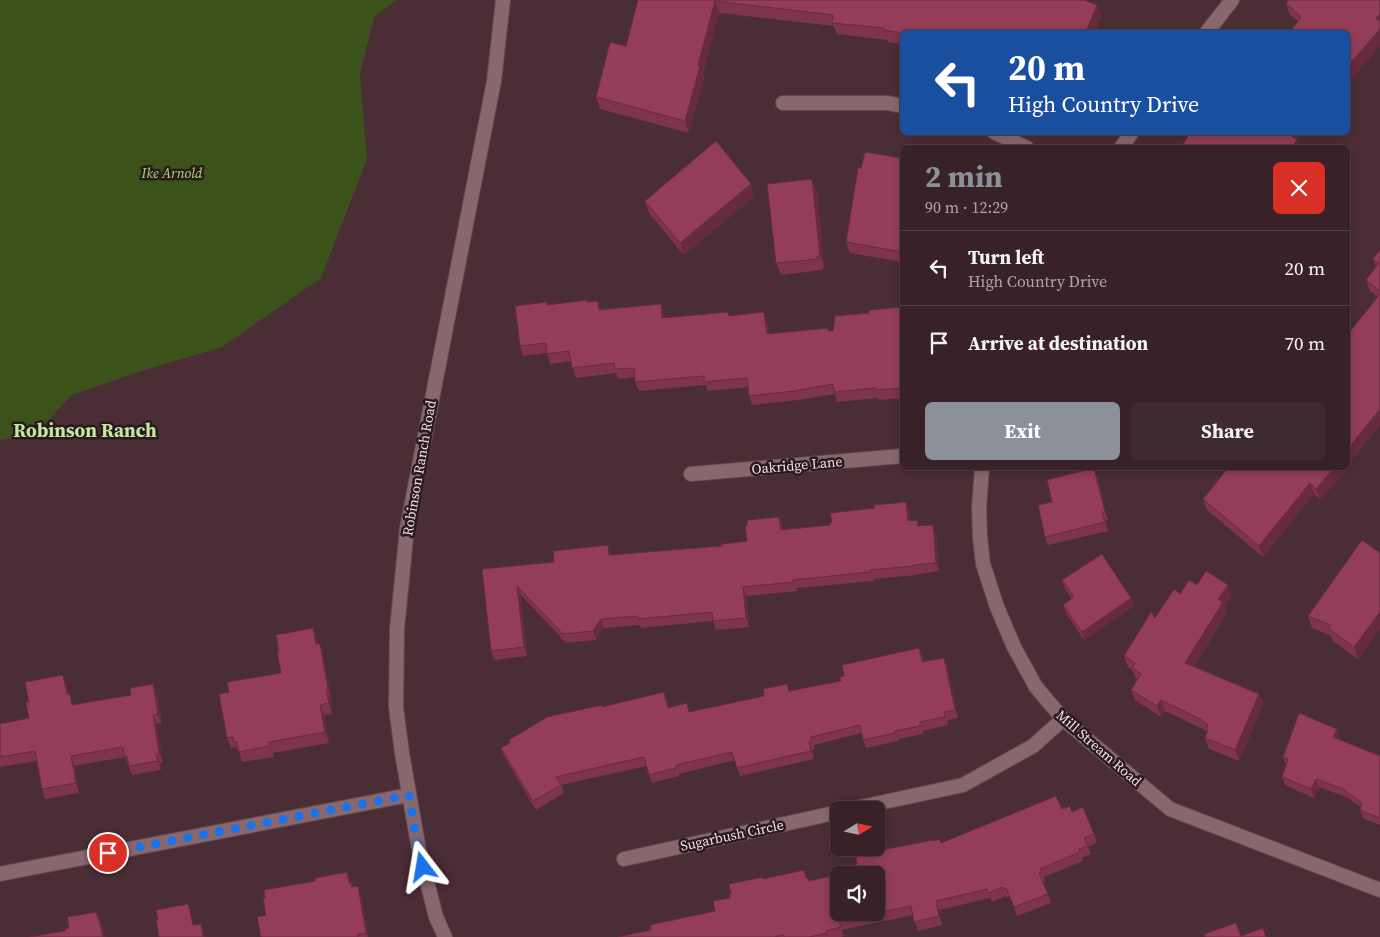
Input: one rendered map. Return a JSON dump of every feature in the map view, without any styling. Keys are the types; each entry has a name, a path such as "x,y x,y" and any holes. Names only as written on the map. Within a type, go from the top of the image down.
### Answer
{"street":[{"name":"Robinson Ranch Road","path":"445,937 436,917 418,850 409,795 396,707 397,629 407,528 494,81 503,0"},
{"path":"1209,30 1232,0"},
{"path":"783,103 888,103 900,106"},
{"path":"1000,135 1021,145"},
{"name":"Oakridge Lane","path":"690,474 900,456"},
{"name":"Mill Stream Road","path":"982,470 979,510 983,564 997,607 1014,647 1036,686 1062,719 1170,809 1380,890"},
{"path":"885,802 963,785 1033,746 1062,719"},
{"path":"0,874 409,795"},
{"name":"Sugarbush Circle","path":"624,858 830,814"}],"green space":[{"name":"Ike Arnold","path":"0,0 397,0 374,17 360,73 367,159 321,278 222,347 135,373 72,395 35,434 0,440"}],"building":[{"path":"638,0 1084,0 1097,5 1087,30 900,30 900,33 884,30 884,28 832,23 833,15 715,1 685,121 596,97 610,42 626,46"},
{"path":"1288,0 1380,0 1380,14 1376,18 1380,22 1380,29 1350,64 1350,30 1291,30 1301,17 1286,3"},
{"path":"1188,135 1290,135 1297,140 1294,145 1183,145"},
{"path":"716,141 751,184 680,243 645,201"},
{"path":"865,152 900,158 900,252 846,242 858,168 861,168"},
{"path":"812,179 820,256 817,256 818,259 776,263 767,184"},
{"path":"1380,250 1380,291 1366,280 1379,263 1373,259"},
{"path":"1380,294 1380,409 1350,446 1350,332"},
{"path":"587,300 587,302 598,301 599,310 661,304 662,318 728,312 729,316 764,312 767,334 828,328 828,331 833,331 835,316 869,313 869,310 900,307 900,388 876,390 876,388 834,392 833,384 795,391 749,396 747,378 704,382 704,376 635,382 634,368 615,369 614,363 572,368 569,351 547,354 546,343 520,346 515,306 547,302 547,305"},
{"path":"1086,470 1094,470 1105,512 1102,513 1105,522 1045,537 1038,505 1052,502 1047,480"},
{"path":"1226,470 1332,470 1316,489 1310,483 1259,546 1203,499"},
{"path":"906,502 908,521 917,520 918,526 933,525 936,563 743,587 746,618 713,621 712,612 638,619 638,616 601,619 593,631 563,634 517,586 524,647 491,651 482,569 554,562 553,551 608,545 609,555 722,546 722,544 747,541 745,526 747,526 747,520 779,517 781,530 830,525 832,522 830,513 875,508 874,505"},
{"path":"1362,540 1380,553 1380,612 1354,647 1329,629 1330,625 1308,616"},
{"path":"1102,554 1131,598 1082,632 1063,605 1074,597 1062,580"},
{"path":"1206,571 1228,585 1218,599 1223,602 1185,663 1259,694 1235,750 1205,738 1208,725 1202,720 1161,700 1157,706 1131,690 1141,674 1132,668 1135,663 1124,656 1151,612 1155,618 1174,589 1180,594 1189,580 1197,585"},
{"path":"313,628 316,644 320,644 328,689 326,689 329,703 320,705 325,732 269,742 270,746 239,752 237,742 234,742 233,737 227,738 219,694 229,692 227,682 281,673 276,635"},
{"path":"919,648 922,662 944,658 955,710 944,712 945,717 920,722 920,726 895,731 895,733 863,740 860,725 811,737 811,742 809,742 811,751 737,768 732,752 676,765 676,768 649,775 644,757 556,777 561,785 533,801 501,748 510,743 509,740 547,717 602,705 602,707 664,692 668,708 687,703 689,712 764,696 763,689 787,684 789,691 841,681 840,677 844,676 842,665"},
{"path":"63,675 67,694 70,694 72,705 131,695 130,688 153,684 158,714 153,715 159,753 156,754 158,761 129,766 127,756 124,756 123,747 71,756 76,783 42,789 35,751 0,757 0,724 29,718 26,702 29,702 25,682"},
{"path":"1299,713 1337,729 1333,737 1380,756 1380,818 1360,810 1362,803 1343,789 1316,779 1311,789 1282,777 1288,759 1283,757"},
{"path":"1056,796 1062,809 1070,806 1072,812 1083,807 1094,834 1084,838 1088,846 1079,849 1080,852 1040,869 1042,872 1039,873 1048,894 1014,907 1006,888 1004,889 1003,887 988,893 987,889 936,901 939,916 914,922 911,906 885,911 885,866 856,866 856,856 885,856 885,849 940,839 941,843"},
{"path":"804,870 809,881 830,876 830,921 839,921 841,927 826,931 827,933 809,937 785,937 784,935 774,937 618,937 651,930 650,925 715,911 713,901 730,898 729,884"},
{"path":"347,872 349,883 351,882 352,887 358,886 366,933 358,934 358,937 261,937 257,917 266,915 263,898 265,898 264,890 315,881 315,878"},
{"path":"188,904 193,925 201,924 203,937 159,937 156,910"},
{"path":"96,912 103,937 29,937 65,931 65,929 69,928 67,917"},
{"path":"1236,923 1241,936 1263,928 1266,937 1205,937 1204,934"}],"district":[{"name":"Robinson Ranch","path":"85,430"}],"route":[{"path":"108,853 409,795 418,850 423,867"}]}
